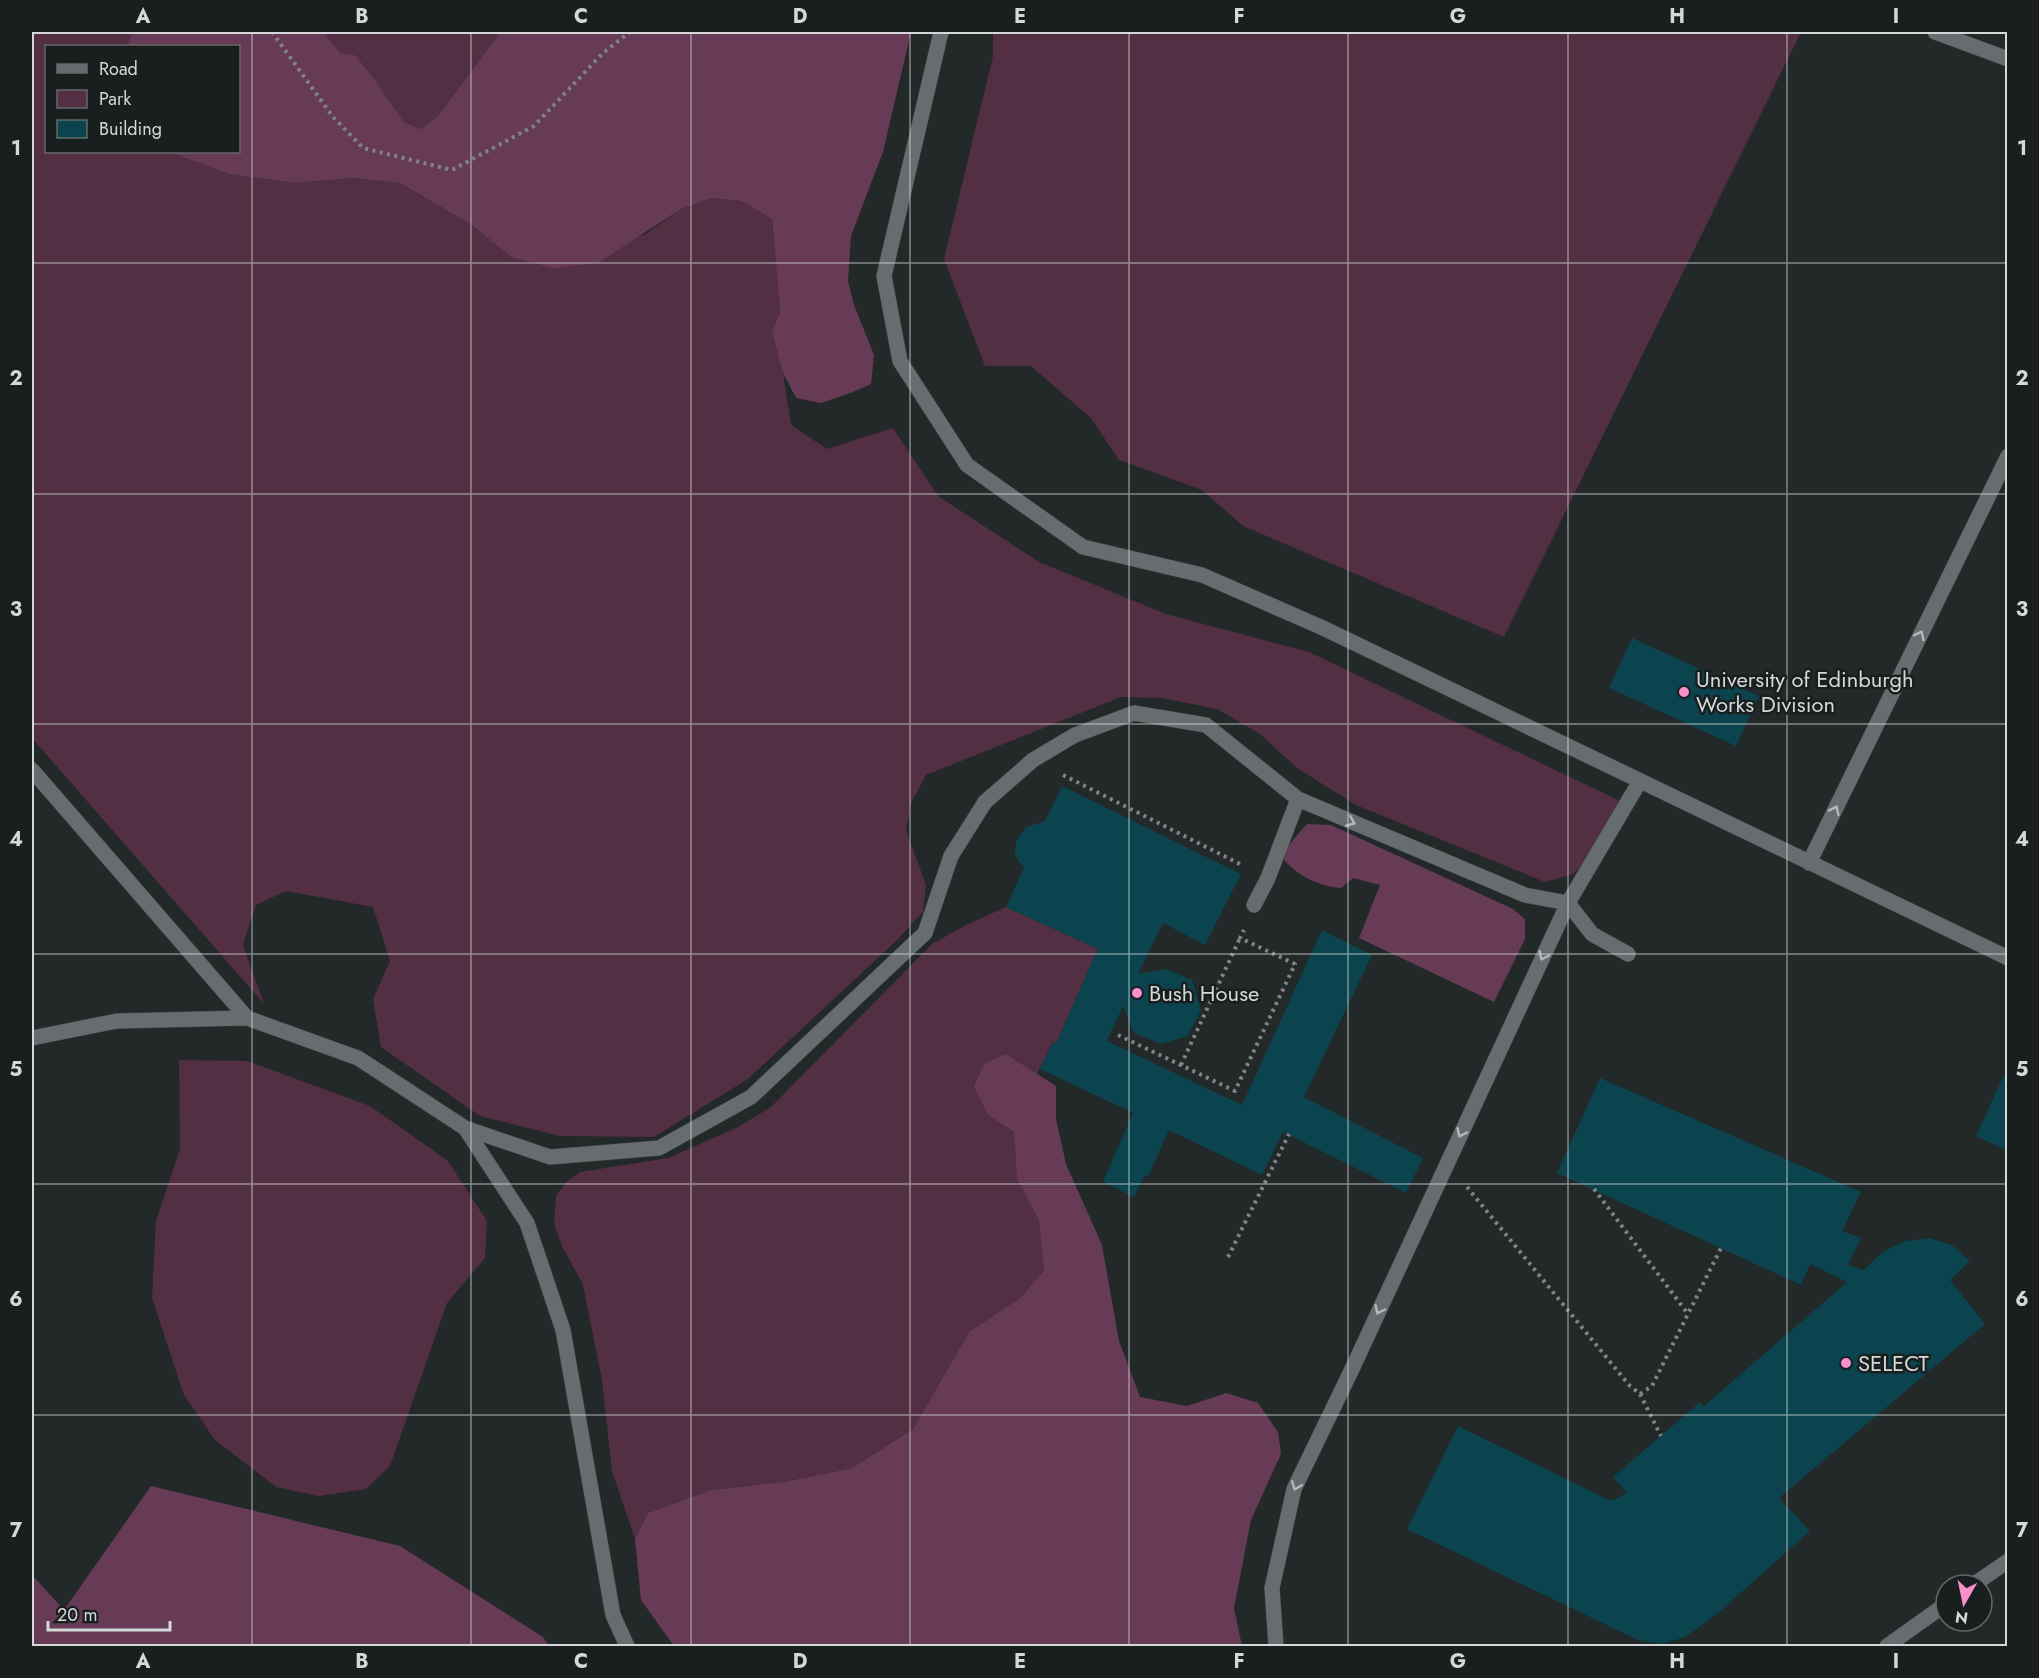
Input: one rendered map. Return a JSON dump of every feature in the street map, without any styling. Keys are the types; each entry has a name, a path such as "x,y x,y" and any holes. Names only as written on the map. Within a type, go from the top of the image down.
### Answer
{"street":[{"path":"941,32 884,276 900,361 967,465 1083,547 1202,575 1323,628 2007,958"},
{"path":"1935,32 2007,59"},
{"path":"1809,863 2007,456"},
{"path":"32,1038 117,1021 247,1018 358,1058 465,1128 550,1157 659,1148 751,1097 925,933 951,856 985,802 1033,760 1074,735 1134,713 1206,725 1298,799 1525,896 1568,903 1592,934 1628,954"},
{"path":"32,770 247,1018"},
{"path":"1276,1647 1272,1588 1294,1489 1568,903 1640,781"},
{"path":"1254,905 1268,878 1298,799"},
{"path":"465,1128 526,1223 563,1330 613,1615 627,1647"},
{"path":"1990,1573 2007,1561"},
{"path":"1887,1647 1934,1613"}],"path":[{"path":"272,32 333,117 363,148 452,170 534,126 603,53 630,32"},
{"path":"1033,760 1268,878"},
{"path":"1181,1065 1254,905"},
{"path":"1118,1035 1235,1091 1295,964 1240,938"},
{"path":"1228,1257 1288,1134"},
{"path":"1442,1174 1470,1189 1629,1385 1640,1394 1660,1436"},
{"path":"1594,1189 1688,1314"},
{"path":"1640,1394 1652,1386 1720,1248"}],"green space":[{"path":"32,32 132,32 127,45 45,45 45,153 172,153 229,174 295,183 354,178 400,183 472,225 511,257 644,235 681,209 712,198 741,201 772,219 780,312 772,333 783,373 791,425 827,449 893,428 938,496 1039,562 1166,614 1309,652 1620,801 1598,848 1573,874 1545,882 1356,805 1297,768 1260,734 1217,709 1162,698 1121,697 926,775 912,801 906,830 926,885 923,912 895,942 748,1079 654,1137 560,1136 480,1116 381,1047 373,999 390,961 373,907 286,891 256,905 243,945 264,1004 32,738"},
{"path":"324,32 500,32 439,115 420,129 404,122 355,55 340,53"},
{"path":"993,32 1801,32 1504,637 1243,526 1202,490 1119,460 1091,418 1031,366 985,366 944,259 993,56"},
{"path":"1006,907 1098,949 1056,1044 1053,1042 1037,1074 1006,1054 988,1115 1014,1132 1017,1178 1039,1220 1045,1271 1020,1298 969,1332 913,1429 852,1468 783,1482 711,1490 648,1513 635,1539 612,1471 602,1380 583,1285 562,1246 554,1224 556,1196 566,1182 580,1172 668,1158 736,1128 771,1107 932,944"},
{"path":"179,1060 247,1061 370,1106 448,1161 487,1221 485,1258 447,1303 390,1466 366,1489 319,1496 276,1487 215,1440 184,1395 152,1298 156,1221 180,1149"}],"shaded area":[{"path":"132,32 324,32 340,53 355,55 404,122 420,129 439,115 500,32 911,32 883,152 851,236 848,281 854,305 874,355 871,384 821,403 796,398 783,373 772,333 780,312 772,219 741,201 712,198 681,209 598,263 554,268 511,257 472,225 400,183 354,178 295,183 229,174 172,153 240,153 240,45 127,45"},
{"path":"1307,824 1331,825 1513,909 1525,919 1525,939 1494,1002 1359,938 1380,885 1353,878 1341,888 1333,887 1310,880 1290,866 1284,860 1286,848"},
{"path":"1006,1054 1056,1086 1056,1119 1066,1164 1102,1245 1119,1341 1140,1397 1187,1406 1226,1393 1258,1403 1278,1432 1281,1454 1251,1520 1234,1608 1242,1646 674,1646 641,1600 635,1539 648,1513 711,1490 783,1482 852,1468 913,1429 969,1332 1020,1298 1044,1271 1039,1220 1017,1179 1014,1132 988,1115 974,1086 985,1063"},
{"path":"151,1486 400,1546 543,1637 549,1646 32,1646 32,1575 64,1610"}],"building":[{"name":"University of Edinburgh Works Division","path":"1632,638 1759,696 1736,746 1609,688"},
{"name":"Bush House","path":"1062,786 1241,874 1205,945 1163,923 1138,974 1167,969 1192,980 1201,1010 1188,1036 1161,1044 1134,1033 1123,1006 1107,1041 1242,1105 1322,930 1372,955 1304,1097 1423,1158 1406,1193 1283,1132 1262,1175 1169,1130 1148,1177 1145,1175 1134,1197 1103,1182 1133,1113 1040,1069 1053,1042 1056,1044 1098,949 1006,907 1024,868 1015,855 1016,841 1026,827 1045,821"},
{"path":"2003,1077 2008,1079 2008,1151 1976,1136"},
{"name":"SELECT","path":"1600,1078 1861,1192 1842,1231 1861,1238 1848,1265 1863,1270 1884,1251 1905,1241 1929,1238 1952,1245 1970,1261 1950,1280 1985,1324 1779,1498 1810,1531 1717,1614 1685,1637 1662,1644 1638,1640 1407,1529 1458,1426 1611,1501 1627,1493 1613,1477 1700,1402 1703,1407 1847,1282 1810,1264 1801,1285 1557,1173"}],"place":[{"name":"University of Edinburgh Works Division","path":"1684,692"},
{"name":"Bush House","path":"1137,993"},
{"name":"SELECT","path":"1846,1363"}]}
